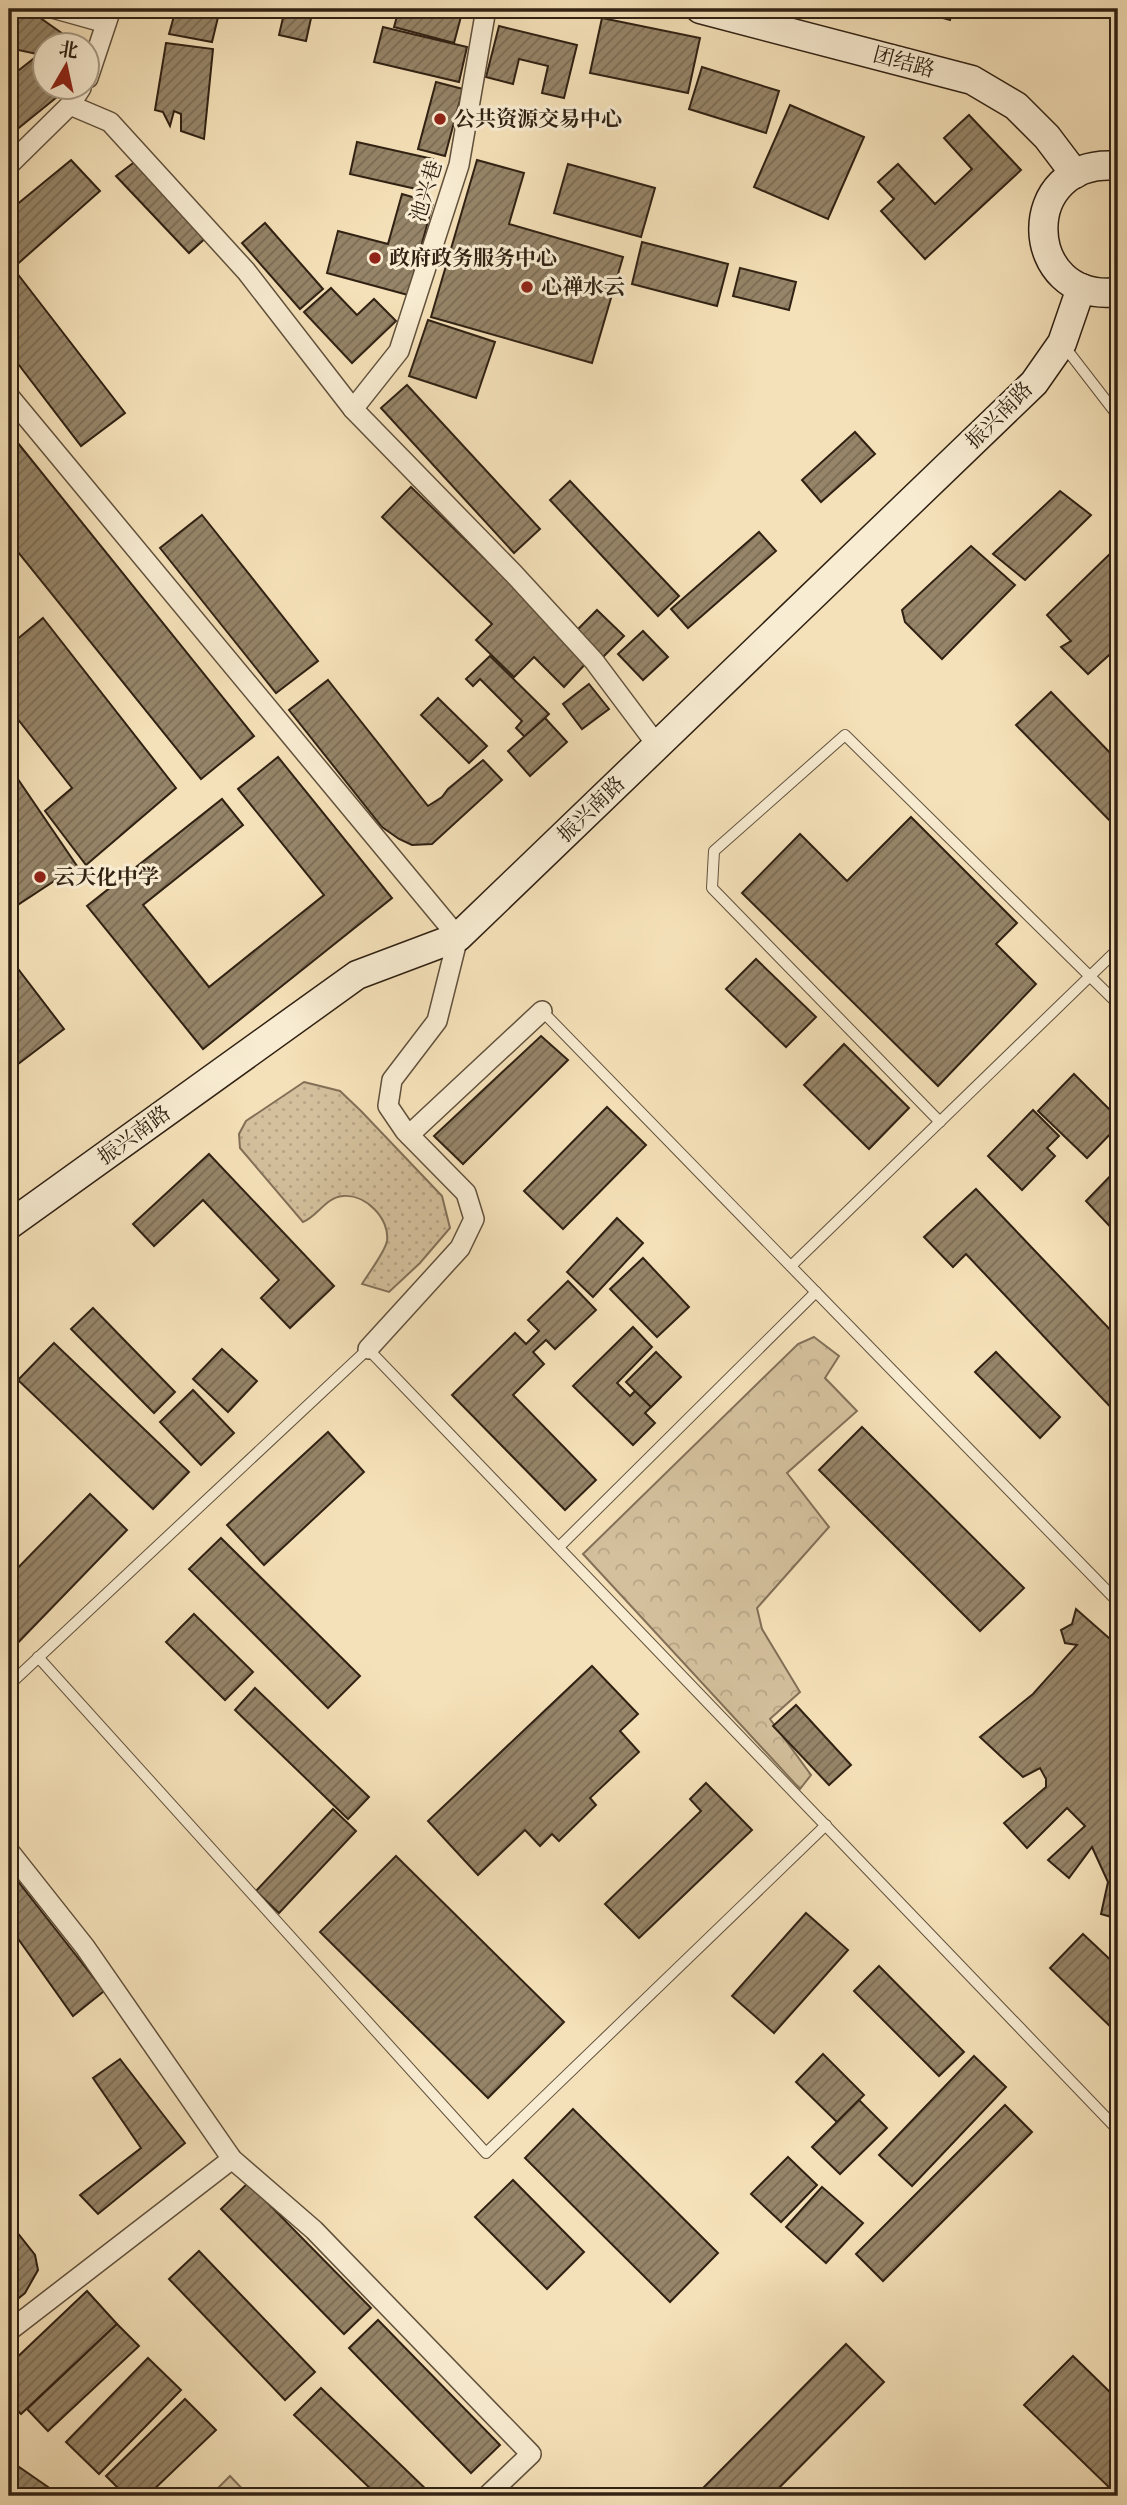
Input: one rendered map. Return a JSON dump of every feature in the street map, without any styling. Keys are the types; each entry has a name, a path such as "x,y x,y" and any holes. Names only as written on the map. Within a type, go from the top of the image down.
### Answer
{"main road":[{"name":"团结路","path":"699,9 972,80 1016,106 1047,137 1075,174"},
{"path":"1118,166 1092,167 1075,174 1058,187 1042,223 1046,250 1059,273 1081,288 1107,293 1118,292"},
{"name":"振兴南路","path":"9,1225 357,975 458,937 1034,383 1062,343 1081,288"}],"street":[{"path":"57,9 108,16 102,35"},
{"name":"池兴巷","path":"353,409 399,351 459,165 486,9"},
{"path":"9,165 72,102"},
{"path":"70,105 110,122 246,271 353,409 513,573 594,661 657,745"},
{"path":"9,396 458,937 436,1021 392,1080 388,1106 409,1135 466,1193 474,1219 460,1248 368,1349"},
{"path":"409,1135 542,1011"},
{"path":"9,1851 85,1947 232,2159 314,2230 531,2454 486,2496"},
{"path":"9,2331 232,2159"}],"lane":[{"path":"1062,343 1118,416"},
{"path":"940,1122 712,888 714,851 845,735 1118,1004"},
{"path":"791,1266 1118,949"},
{"path":"542,1011 1118,1602"},
{"path":"559,1547 816,1292"},
{"path":"9,1685 368,1349 1118,2130"},
{"path":"38,1657 486,2153 826,1825"}],"green space":[{"path":"304,1082 340,1091 442,1196 450,1228 420,1263 389,1292 362,1284 387,1241 385,1224 375,1210 352,1196 337,1197 303,1222 240,1148 239,1134 246,1121"},
{"path":"814,1337 839,1356 825,1378 857,1411 787,1473 829,1527 757,1608 762,1629 800,1692 770,1719 811,1775 800,1789 583,1554 798,1344"},
{"path":"230,2476 249,2496 210,2496"}],"building":[{"path":"9,9 29,10 60,32 32,32 32,53 9,48"},
{"path":"176,9 220,9 212,42 169,34"},
{"path":"285,9 313,9 306,41 279,35"},
{"path":"399,9 463,9 454,43 394,27"},
{"path":"911,9 953,9 950,20"},
{"path":"602,18 700,38 688,93 590,73"},
{"path":"499,26 577,45 564,98 542,93 548,66 519,59 513,84 486,77"},
{"path":"383,27 467,47 459,82 374,62"},
{"path":"166,43 213,49 204,139 181,131 181,114 174,111 170,126 163,112 155,110"},
{"path":"32,60 32,102 51,102 9,136 9,78"},
{"path":"702,67 779,91 766,133 689,109"},
{"name":"公共资源交易中心","path":"436,82 463,89 445,156 418,149"},
{"path":"790,105 864,137 828,219 754,187"},
{"path":"969,115 1021,170 925,259 881,211 894,199 878,182 898,164 935,204 972,169 944,138"},
{"path":"357,142 433,159 425,191 350,174"},
{"path":"71,160 100,191 13,268 125,413 81,446 9,352 9,211"},
{"path":"137,160 208,236 189,253 116,176"},
{"name":"心禅水云","path":"477,160 524,173 509,224 623,257 592,363 431,317"},
{"path":"568,164 655,188 641,237 554,213"},
{"name":"政府政务服务中心","path":"402,194 433,203 408,295 327,273 338,231 388,244"},
{"path":"265,223 323,289 300,309 242,243"},
{"path":"642,242 728,264 717,306 632,284"},
{"path":"740,268 796,282 789,310 733,296"},
{"path":"331,288 357,315 374,299 396,321 352,363 304,312"},
{"path":"428,320 495,342 476,398 409,376"},
{"path":"407,385 540,529 514,553 381,408"},
{"path":"9,432 254,736 201,779 9,541"},
{"path":"855,432 875,454 821,502 802,480"},
{"path":"570,481 679,596 658,616 550,500"},
{"path":"411,487 589,660 564,687 534,657 514,677 476,640 492,624 382,517"},
{"path":"1060,491 1091,515 1025,580 993,554"},
{"path":"202,515 318,661 276,693 160,548"},
{"path":"759,532 776,551 688,628 671,609"},
{"path":"971,546 1015,585 942,659 905,622 902,610"},
{"path":"1116,548 1118,647 1088,674 1061,647 1071,641 1047,615"},
{"path":"597,610 624,636 599,661 572,635"},
{"path":"43,618 176,788 86,865 45,811 72,788 9,708 9,646"},
{"path":"643,631 668,657 643,680 618,654"},
{"path":"490,656 549,714 525,737 516,728 522,721 480,679 473,686 466,679"},
{"path":"328,680 428,806 483,760 502,780 432,844 412,845 399,839 382,827 289,710"},
{"path":"589,684 609,709 582,729 563,704"},
{"path":"1051,692 1118,761 1118,829 1016,725"},
{"path":"438,698 487,746 469,763 421,715"},
{"path":"545,718 567,742 530,776 508,751"},
{"path":"278,757 392,898 203,1049 87,906 222,799 243,825 143,905 209,987 324,895 238,789"},
{"path":"9,766 77,866 16,906 9,895"},
{"path":"911,817 1017,923 996,944 1036,984 938,1086 742,893 800,834 847,881"},
{"path":"9,957 64,1029 9,1071"},
{"path":"756,959 816,1017 786,1047 726,989"},
{"path":"541,1036 568,1060 463,1164 434,1136"},
{"path":"844,1044 909,1108 869,1149 804,1085"},
{"path":"1074,1074 1118,1118 1118,1126 1087,1158 1038,1111"},
{"path":"607,1107 646,1145 563,1229 524,1191"},
{"path":"1033,1110 1059,1136 1047,1148 1055,1156 1022,1190 988,1156"},
{"path":"209,1154 334,1286 290,1328 261,1298 279,1280 203,1200 154,1246 133,1224"},
{"path":"1118,1168 1118,1235 1086,1201"},
{"path":"976,1189 1118,1338 1118,1415 966,1254 953,1267 924,1237"},
{"path":"617,1218 643,1243 593,1297 567,1272"},
{"path":"643,1258 689,1307 657,1337 610,1289"},
{"path":"568,1281 596,1310 555,1349 546,1340 533,1352 544,1364 513,1395 596,1480 565,1510 452,1395 515,1333 526,1344 539,1331 528,1320"},
{"path":"93,1308 175,1392 154,1413 71,1329"},
{"path":"633,1327 652,1347 617,1383 630,1396 644,1382 660,1398 645,1413 655,1423 633,1445 573,1386"},
{"path":"54,1343 189,1472 153,1509 18,1380"},
{"path":"222,1349 257,1381 228,1412 193,1379"},
{"path":"656,1352 681,1377 651,1407 626,1382"},
{"path":"996,1352 1060,1417 1040,1438 975,1372"},
{"path":"193,1390 234,1433 201,1465 160,1422"},
{"path":"862,1427 1024,1588 980,1631 819,1470"},
{"path":"328,1432 364,1472 264,1565 227,1525"},
{"path":"90,1494 127,1530 9,1652 9,1577"},
{"path":"221,1538 360,1676 328,1708 189,1569"},
{"path":"1076,1609 1118,1646 1118,1919 1101,1914 1108,1882 1092,1847 1069,1878 1048,1860 1085,1826 1067,1808 1027,1848 1004,1823 1046,1787 1046,1779 1040,1768 1023,1777 980,1737 1033,1694 1077,1645 1065,1643 1061,1630 1072,1624"},
{"path":"194,1614 253,1672 225,1700 166,1642"},
{"path":"592,1666 638,1714 620,1731 639,1752 590,1798 596,1805 559,1841 552,1834 540,1846 525,1830 478,1875 428,1821"},
{"path":"255,1688 369,1797 348,1819 235,1710"},
{"path":"796,1705 851,1765 829,1785 773,1726"},
{"path":"706,1783 752,1830 639,1938 605,1904 701,1811 690,1799"},
{"path":"333,1809 356,1831 279,1913 256,1891"},
{"path":"396,1856 564,2022 488,2098 320,1932"},
{"path":"9,1870 104,1991 73,2016 9,1926"},
{"path":"806,1913 848,1950 774,2033 732,1996"},
{"path":"1083,1934 1118,1967 1118,2034 1050,1968"},
{"path":"879,1966 964,2052 939,2076 854,1991"},
{"path":"823,2054 864,2095 837,2122 796,2082"},
{"path":"974,2056 1006,2087 912,2186 879,2155"},
{"path":"120,2059 185,2143 98,2214 80,2195 141,2148 93,2078"},
{"path":"859,2100 887,2128 840,2174 812,2147"},
{"path":"1005,2105 1032,2132 883,2281 856,2254"},
{"path":"573,2109 718,2253 670,2302 525,2158"},
{"path":"788,2157 817,2185 781,2222 751,2194"},
{"path":"513,2180 584,2252 547,2289 475,2217"},
{"path":"248,2183 371,2308 344,2334 221,2209"},
{"path":"822,2187 863,2223 826,2263 786,2227"},
{"path":"9,2222 35,2255 38,2270 25,2293 9,2306"},
{"path":"199,2251 315,2372 285,2400 169,2279"},
{"path":"87,2291 117,2324 21,2414 9,2401 9,2365"},
{"path":"378,2320 500,2445 471,2473 349,2348"},
{"path":"117,2324 139,2346 48,2431 27,2409"},
{"path":"846,2344 884,2382 771,2496 713,2496 704,2487"},
{"path":"1073,2356 1118,2400 1118,2496 1024,2405"},
{"path":"148,2358 181,2390 99,2474 66,2442"},
{"path":"321,2388 433,2496 378,2496 294,2415"},
{"path":"185,2399 216,2430 147,2496 126,2496 106,2476"},
{"path":"9,2460 61,2496 9,2496"}],"place":[{"name":"公共资源交易中心","path":"440,119"},
{"name":"政府政务服务中心","path":"375,258"},
{"name":"心禅水云","path":"527,287"},
{"name":"云天化中学","path":"40,877"}]}
